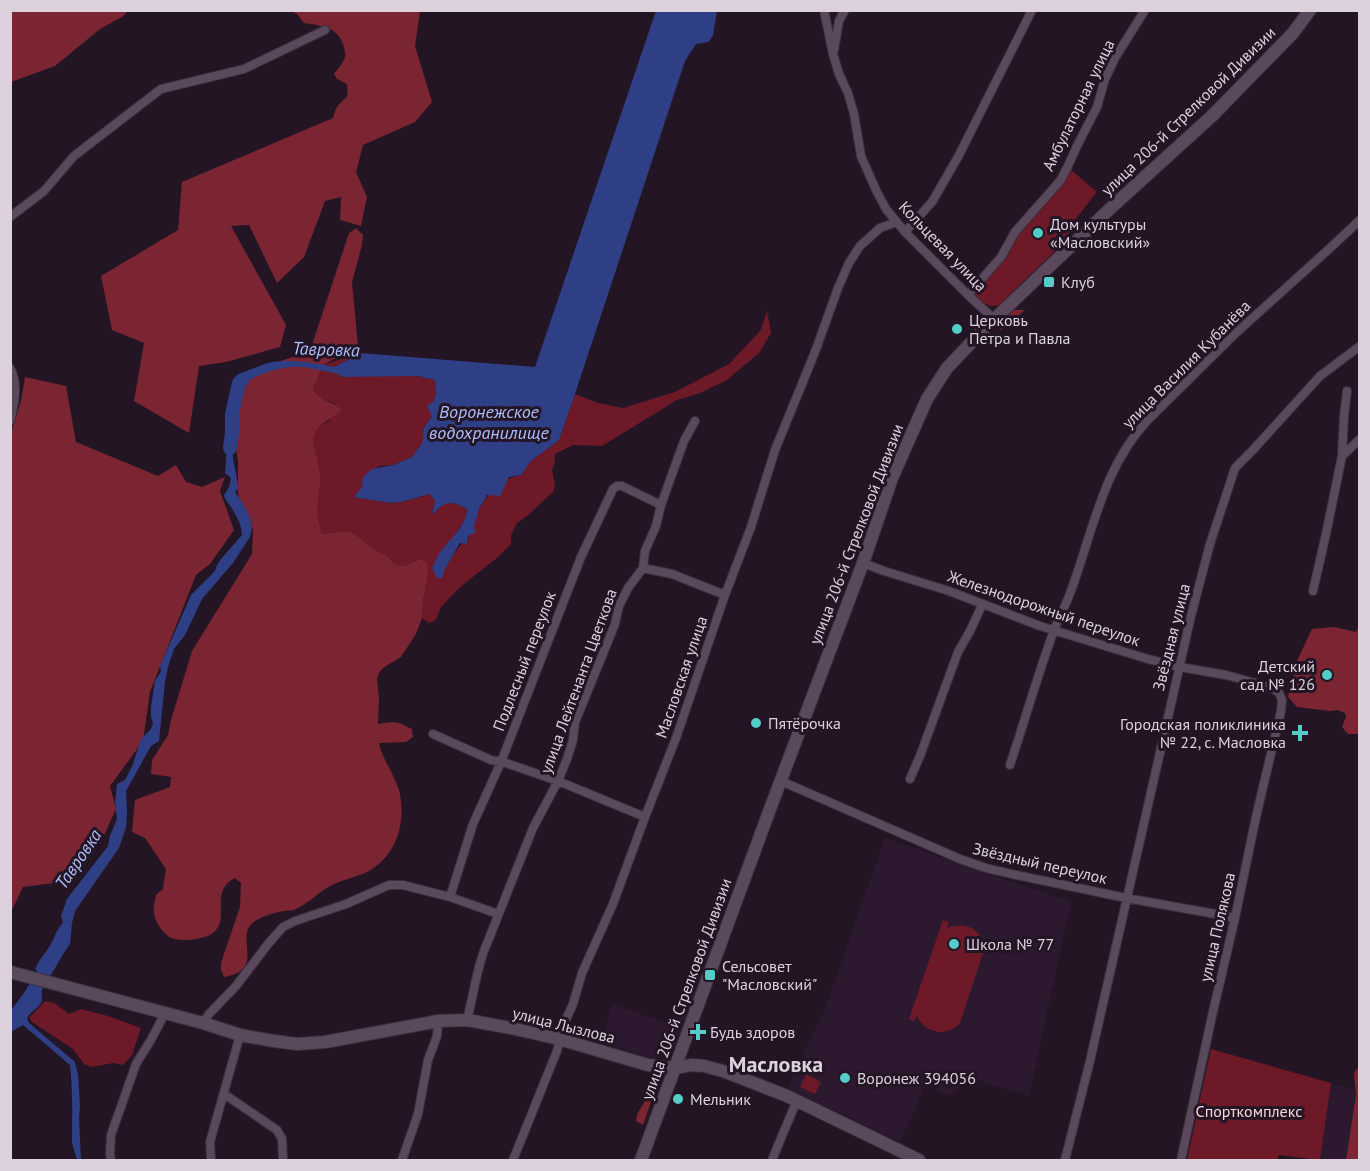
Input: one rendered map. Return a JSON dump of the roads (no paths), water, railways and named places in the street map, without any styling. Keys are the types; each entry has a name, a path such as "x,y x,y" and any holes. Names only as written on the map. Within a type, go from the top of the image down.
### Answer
{"main road":[{"name":"улица 206-й Стрелковой Дивизии","path":"641,1161 892,478 927,399 947,368 994,319 1213,115 1293,33 1310,10"},
{"name":"улица Лызлова","path":"10,972 240,1035 297,1044 357,1037 438,1021 467,1020 559,1039 648,1065 674,1068 704,1066 762,1085 796,1100 919,1161"}],"street":[{"name":"Кольцевая улица","path":"824,10 833,54 854,114 861,156 886,209 905,232 994,319"},
{"name":"Кольцевая улица","path":"833,54 839,21 845,10"},
{"path":"905,232 938,193 1032,10"},
{"name":"Амбулаторная улица","path":"968,295 1001,257 1015,232 1060,180 1097,108 1105,79 1115,58 1145,10"},
{"path":"10,217 44,191 74,156 161,89 244,69 325,30"},
{"name":"улица Василия Кубанёва","path":"1010,765 1103,494 1119,460 1135,434 1236,333 1359,220"},
{"name":"Масловская улица","path":"513,1161 557,1051 563,1026 573,1004 582,973 613,904 676,738 751,527 775,450 838,288 849,263 860,246 880,228 897,222"},
{"name":"Звёздная улица","path":"1065,1161 1209,544 1235,468 1320,376 1359,346"},
{"path":"10,368 14,374 15,403 10,421"},
{"path":"1313,591 1342,456 1347,391"},
{"name":"улица Лейтенанта Цветкова","path":"467,1020 476,986 477,970 498,914 533,828 558,781 573,740 575,722 615,624 619,606 627,588 643,568 645,551 656,526 661,505 684,441 694,421"},
{"path":"1342,456 1359,439"},
{"name":"Подлесный переулок","path":"450,897 473,824 501,762 581,557 613,489 622,486 661,505"},
{"name":"Железнодорожный переулок","path":"863,562 884,571 949,591 1040,626 1148,659 1259,684 1275,690 1282,700"},
{"path":"643,568 672,574 725,595"},
{"path":"910,779 958,652 982,605"},
{"name":"улица Полякова","path":"1181,1161 1282,700"},
{"path":"433,734 491,760 558,781 645,817"},
{"name":"Звёздный переулок","path":"781,781 960,860 1017,875 1126,898 1235,918"},
{"path":"203,1023 283,927 346,904 389,885 403,885 450,897 498,914"},
{"path":"111,1161 111,1135 136,1064 165,1013"},
{"path":"402,1161 418,1114 438,1021"},
{"path":"211,1161 210,1142 240,1035"},
{"path":"224,1094 277,1130 282,1139 283,1161"},
{"path":"772,1161 796,1100"}],"water":[{"name":"Воронежское водохранилище","path":"656,11 717,11 713,35 709,42 696,44 685,61 559,440 531,461 521,475 509,477 500,496 487,495 479,509 474,527 476,532 468,536 467,544 460,543 442,578 437,578 432,568 440,553 464,521 467,509 449,503 432,513 435,501 430,494 390,503 354,497 362,487 363,477 372,469 393,465 412,457 422,443 424,428 432,416 427,406 433,402 436,395 435,380 417,376 342,377 317,369 292,367 262,374 241,387 234,399 232,415 233,457 238,485 235,492 250,517 252,528 250,537 233,563 202,599 185,635 174,649 165,682 159,741 151,746 126,791 126,827 119,848 75,911 70,944 50,973 35,970 63,923 61,916 67,899 108,846 117,819 115,803 117,784 125,780 141,739 151,729 153,723 151,707 155,681 191,595 215,571 221,559 242,535 238,520 224,495 231,478 225,473 230,404 232,391 241,373 281,361 335,367 360,353 535,367"},
{"path":"29,986 41,989 42,1000 27,1018 29,1023 75,1062 80,1106 81,1160 77,1160 72,1142 70,1065 23,1025 11,1032 12,1009"}],"waterway":[{"name":"Тавровка","path":"230,448 232,414 239,383 242,380"},
{"name":"Тавровка","path":"10,1021 18,1017 54,956"}],"place":[{"name":"Дом культуры «Масловский»","path":"1038,233"},
{"name":"Клуб","path":"1049,282"},
{"name":"Церковь Петра и Павла","path":"957,329"},
{"name":"Детский сад № 126","path":"1327,675"},
{"name":"Пятёрочка","path":"756,723"},
{"name":"Городская поликлиника № 22, с. Масловка","path":"1300,733"},
{"name":"Школа № 77","path":"954,944"},
{"name":"Сельсовет \"Масловский\"","path":"710,975"},
{"name":"Будь здоров","path":"698,1032"},
{"name":"Воронеж 394056","path":"845,1078"},
{"name":"Мельник","path":"678,1099"}],"district":[{"name":"Масловка","path":"776,1064"}],"park label":[{"name":"Спорткомплекс","path":"1249,1111"}]}
